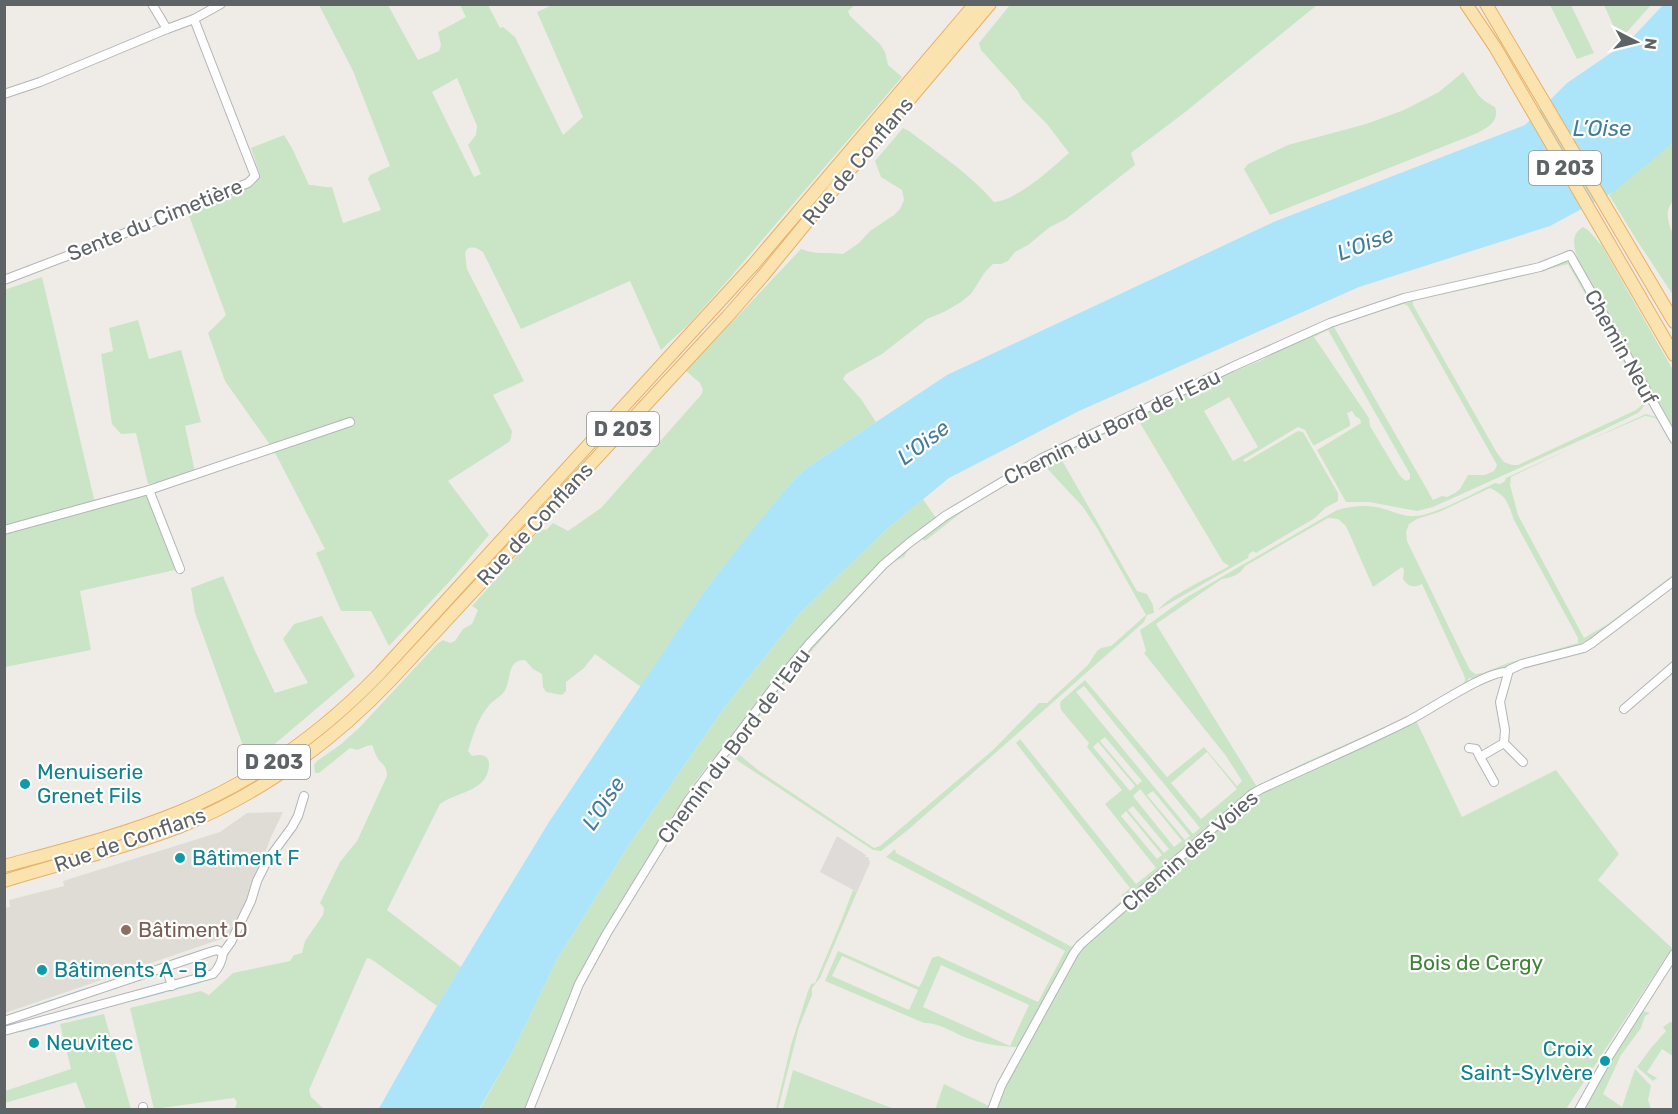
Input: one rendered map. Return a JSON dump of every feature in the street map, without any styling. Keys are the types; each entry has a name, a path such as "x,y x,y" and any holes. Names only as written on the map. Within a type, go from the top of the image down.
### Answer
{"main road":[{"name":"Rue de Conflans","path":"4,866 122,832 207,799 242,782 281,757 312,735 347,705 380,673 722,300 975,4"},
{"name":"Rue de Conflans","path":"4,881 141,840 206,815 286,770 347,723 392,680 728,317 990,4"},
{"name":"D 203","path":"1466,4 1495,47 1674,355"},
{"path":"1486,4 1674,322"}],"street":[{"path":"152,4 167,29"},
{"path":"4,94 40,82 194,19 221,4"},
{"name":"Sente du Cimetière","path":"4,280 248,183 255,176 194,19"},
{"name":"Chemin Neuf","path":"1570,255 1674,439"},
{"name":"Chemin du Bord de l'Eau","path":"530,1110 579,984 607,933 688,801 815,637 883,565 909,543 945,516 1042,458 1330,322 1404,298 1540,267 1570,255"},
{"path":"4,530 149,490 350,422"},
{"path":"149,490 180,569"},
{"name":"Chemin des Voies","path":"992,1110 1000,1086 1080,945 1252,795 1411,720 1500,672 1507,672 1521,664 1584,648 1674,581"},
{"path":"1624,709 1674,666"},
{"path":"1507,672 1500,702 1505,730 1504,743 1523,762"},
{"path":"1480,757 1504,743"},
{"path":"1469,748 1476,749 1494,782"},
{"path":"4,1031 213,974 251,901 257,881 267,861 298,816 304,796"},
{"path":"4,1021 166,966 217,950 223,952"},
{"path":"1579,1110 1609,1056 1674,954"},
{"path":"166,966 172,986"}],"shaded area":[{"path":"283,812 271,837 247,902 230,936 5,1013 4,908 10,907 9,900 64,886 63,881 220,832 247,813"},
{"path":"837,836 868,857 870,863 857,892 820,872"}],"green space":[{"path":"319,5 388,5 418,60 439,51 441,45 438,32 466,17 460,5 488,5 500,28 503,27 515,37 563,135 583,117 537,12 552,5 855,5 848,11 850,16 880,44 885,52 888,65 902,77 728,280 689,324 661,350 630,281 521,329 483,252 475,248 467,249 465,253 467,269 524,381 493,395 512,431 509,442 448,481 489,535 451,580 389,646 371,611 341,611 316,553 325,549 273,449 225,381 208,333 226,315 188,213 252,186 260,175 251,148 284,135 309,185 332,187 343,223 381,210 368,179 370,175 390,166 353,71","holes":["457,78 477,126 476,135 468,145 481,174 474,177 432,92"]},
{"path":"1010,5 1317,5 1131,153 1135,165 1066,219 1050,227 1028,245 1015,252 1008,261 993,264 971,294 961,302 927,319 882,354 846,374 843,379 861,399 876,422 805,469 793,481 706,589 641,687 595,654 584,668 566,682 566,691 562,695 546,692 543,687 542,674 533,669 525,660 515,663 504,692 490,704 479,721 468,751 472,756 481,755 487,758 489,766 487,775 477,786 440,804 387,910 461,967 437,1006 367,958 309,1090 311,1097 324,1109 235,1109 237,1102 234,1098 154,1109 130,1008 201,991 209,995 233,973 290,961 294,955 302,953 305,941 323,915 324,908 320,903 340,862 357,841 387,776 386,768 377,758 372,745 357,750 350,748 319,773 315,773 314,765 317,761 360,727 437,644 443,640 450,643 455,641 463,629 472,624 478,610 472,606 541,529 546,530 553,523 568,531 601,508 701,395 703,390 700,383 686,371 801,249 817,253 843,254 900,209 904,200 902,190 881,177 875,161 903,128 964,173 994,202 1023,190 1069,153 1047,124 1022,99 1018,91 981,50 979,43"},
{"path":"1550,5 1571,5 1594,53 1577,59"},
{"path":"1604,5 1651,5 1620,38"},
{"path":"1463,72 1479,96 1495,107 1495,118 1489,126 1480,132 1270,215 1244,169 1248,164 1288,145 1366,124 1404,110 1439,92"},
{"path":"1673,142 1673,201 1668,209 1668,221 1673,234 1673,295 1609,195"},
{"path":"1583,227 1602,246 1673,370 1673,429 1634,365 1578,261 1574,238"},
{"path":"1565,261 1571,264 1644,391 1646,401 1638,413 1601,431 1433,507 1417,511 1369,502 1346,502 1317,450 1361,423 1352,411 1347,413 1350,426 1315,445 1305,430 1298,427 1243,460 1245,462 1298,431 1303,432 1338,493 1338,501 1325,508 1315,518 1256,553 1253,551 1248,558 1158,610 1181,592 1229,566 1223,562 1137,418 1060,457 1137,591 1147,594 1153,605 1154,613 1147,615 1144,622 908,830 881,851 873,850 738,761 731,754 731,748 791,669 870,582 923,534 1023,471 1202,385 1262,360 1283,346 1335,323 1383,307","holes":["1568,264 1642,394 1642,405 1636,410 1518,465 1504,462 1413,305 1413,301","1404,304 1408,306 1497,465 1494,471 1485,475 1468,475 1455,493 1433,500 1334,327","1328,330 1410,474 1410,479 1406,481 1400,476 1370,426 1369,418 1314,337","1229,397 1258,447 1233,461 1204,411","1042,463 1083,507 1146,615 1111,646 1097,651 1088,665 1047,703 1039,703 993,750 880,846 874,848 758,770 735,751 793,673 872,582 891,564 904,557 909,548 921,538 925,541 971,505"]},
{"path":"42,277 94,499 102,501 148,491 175,570 80,591 91,650 5,667 4,290"},
{"path":"138,320 149,359 181,350 201,422 185,426 196,476 148,484 136,433 121,434 112,424 101,354 113,351 109,328"},
{"path":"1646,414 1659,419 1673,447 1657,419 1645,416 1582,443"},
{"name":"Bois de Cergy","path":"1574,447 1511,477 1510,485 1518,515 1584,638 1608,624 1673,575 1673,579 1597,637 1569,648 1519,662 1473,681 1471,678 1468,679 1467,685 1414,716 1462,817 1556,770 1619,854 1598,880 1672,948 1566,1109 998,1109 1002,1092 1075,947 1020,1047 992,1045 964,1037 939,1026 924,1023 825,981 838,951 919,987 932,958 938,956 1038,1002 1065,951 886,857 895,849 896,853 1072,947 1122,900 1122,895 1130,888 1016,743 1020,739 1136,884 1156,868 1105,804 1122,790 1087,747 1089,743 1061,710 1061,701 1085,680 1167,777 1204,747 1237,786 1242,781 1226,756 1144,653 1146,651 1140,630 1187,597 1337,510 1366,506 1378,507 1407,516 1424,515 1495,483 1500,484 1506,478","holes":["1490,488 1500,494 1578,638 1578,643 1475,674 1470,670 1407,541 1406,532 1409,524 1439,512","1328,518 1338,519 1346,526 1373,587 1402,567 1403,579 1407,584 1414,586 1422,584 1463,673 1464,683 1414,714 1306,762 1257,787 1156,624 1222,579 1241,572 1245,566","1084,686 1200,828 1193,834 1076,692","1105,737 1142,781 1137,785 1100,741","1098,742 1135,786 1130,791 1093,747","1207,752 1237,789 1201,819 1171,783","1140,789 1182,841 1174,847 1133,796","1153,791 1190,836 1185,840 1147,795","1133,806 1169,849 1164,853 1128,810","1126,811 1162,855 1157,859 1121,816","842,956 918,990 909,1010 832,976","941,965 1029,1005 1010,1046 923,1007"]},
{"path":"923,499 936,518 885,560 754,707 684,798 674,819 606,930 527,1109 479,1110 513,1051 556,961 627,848 724,708 800,613 888,528"},
{"path":"223,576 275,693 308,683 283,639 294,624 322,616 355,676 250,765 195,613 191,588"},
{"path":"853,890 857,892 820,978 812,988 812,995 799,1027 778,1109 776,1109 791,1045 808,991 811,984 815,983"},
{"path":"1643,1011 1650,1013 1645,1016 1641,1028 1621,1055 1603,1094 1622,1107 1635,1069 1651,1086 1648,1100 1651,1109 1581,1110 1631,1028"},
{"path":"104,1014 131,1109 86,1109 76,1082 5,1103 5,1091 71,1069 60,1024"},
{"path":"1673,1022 1673,1056 1662,1049 1647,1072 1657,1078 1653,1081 1637,1067 1666,1031 1663,1027"},
{"path":"793,1070 894,1109 783,1109"},
{"path":"944,1084 991,1107 990,1110 935,1110"}],"water":[{"name":"L’Oise","path":"1663,5 1673,5 1673,142 1669,146 1615,191 1550,226 1359,287 1079,411 949,478 888,528 800,613 724,708 627,848 556,961 513,1051 479,1109 378,1110 437,1006 549,822 706,589 758,523 805,469 947,375 1276,221 1525,125 1567,83 1630,40"}],"waterway":[{"path":"173,960 205,950"},
{"path":"126,976 156,966"},
{"path":"168,991 200,982"},
{"path":"57,999 89,988"},
{"path":"133,1000 164,992"},
{"path":"30,1008 53,1000"},
{"path":"66,1019 96,1011"},
{"path":"21,1031 55,1022"}],"place":[{"name":"Menuiserie Grenet Fils","path":"25,784"},
{"name":"Bâtiment F","path":"180,858"},
{"name":"Bâtiment D","path":"126,930"},
{"name":"Bâtiments A - B","path":"42,970"},
{"name":"Neuvitec","path":"34,1043"},
{"name":"Croix Saint-Sylvère","path":"1605,1061"}],"water label":[{"name":"L'Oise","path":"1365,243"},
{"name":"L'Oise","path":"923,442"},
{"name":"L'Oise","path":"603,803"}]}
